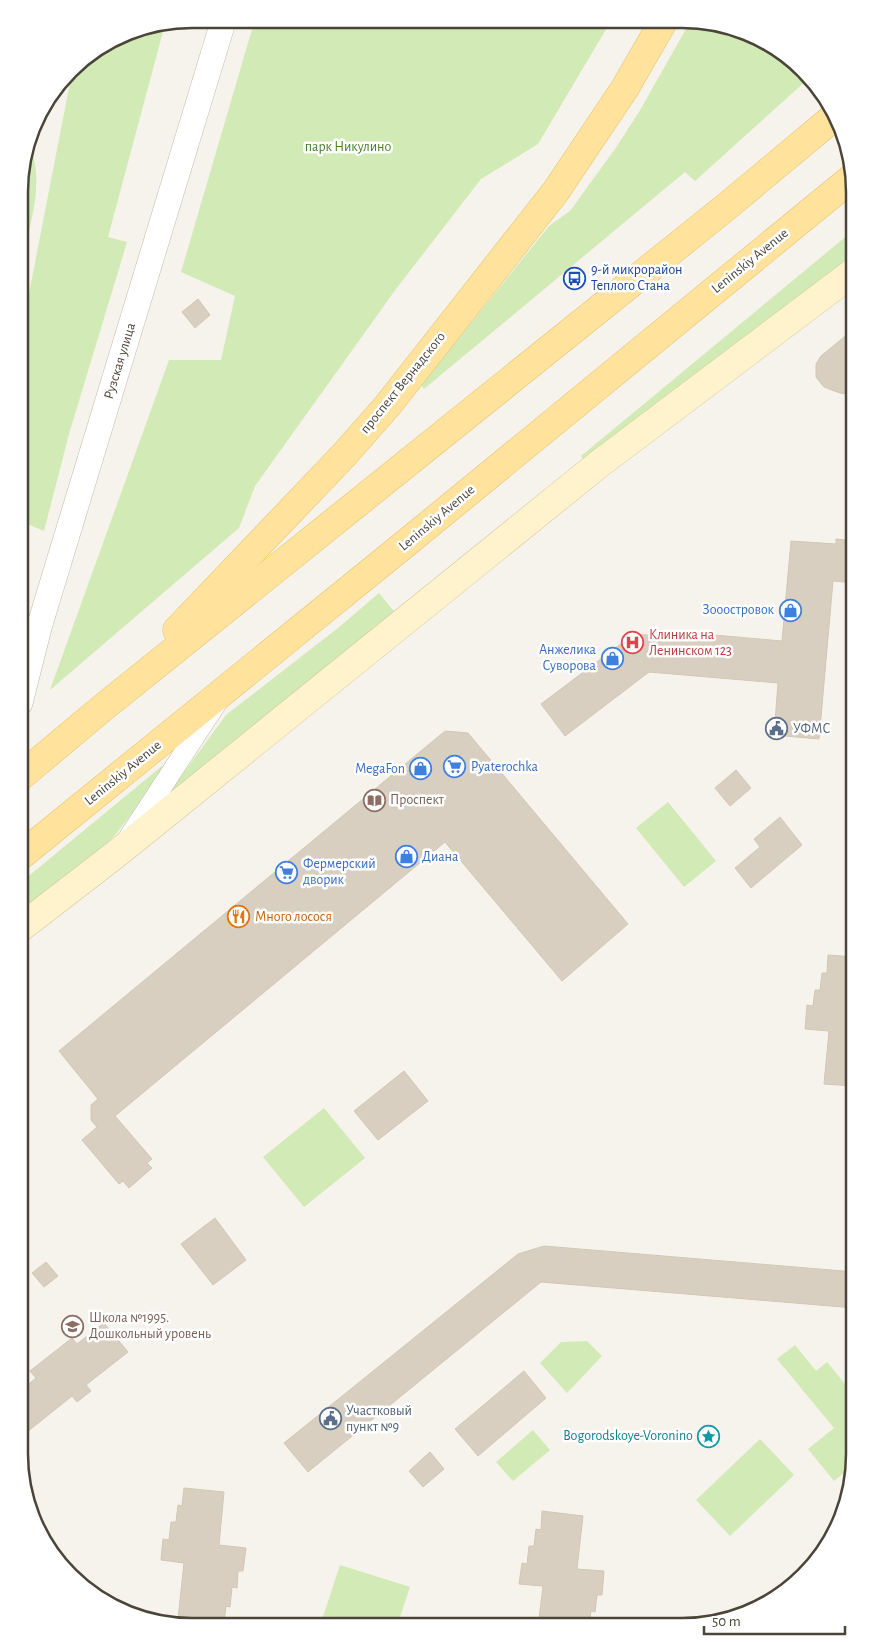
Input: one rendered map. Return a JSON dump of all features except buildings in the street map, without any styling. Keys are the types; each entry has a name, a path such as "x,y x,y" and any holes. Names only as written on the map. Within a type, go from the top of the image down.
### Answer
{"main road":[{"name":"проспект Вернадского","path":"100,710 344,455 388,405 556,191 625,88 660,28"},
{"path":"28,770 100,710 726,207 830,120"},
{"name":"Leninskiy Avenue","path":"28,850 846,183"},
{"path":"28,922 120,851 599,464 846,278"}],"street":[{"name":"Рузская улица","path":"28,671 40,624 221,28"},
{"path":"28,634 40,624"},
{"path":"120,851 227,688"}],"green space":[{"name":"парк Никулино","path":"252,28 607,28 538,144 481,179 396,289 255,486 239,528 50,690 169,360 221,360 235,296 181,272"},
{"path":"687,28 715,31 755,44 774,55 805,82 695,181 685,172 424,389 421,385 549,226 570,211 639,112"},
{"path":"163,30 108,237 127,242 69,434 44,531 28,524 28,299 70,81 83,68 109,49 139,36"},
{"path":"32,153 36,174 33,213 28,234 29,170"},
{"path":"846,236 846,261 585,463 581,456"},
{"path":"379,593 398,616 154,813 226,715 338,628"},
{"path":"162,766 165,766 166,769 116,834 89,861 28,911 28,877"},
{"path":"668,802 716,861 684,887 636,828"},
{"path":"324,1108 365,1158 304,1207 263,1157"},
{"path":"587,1341 602,1356 567,1393 540,1363 561,1342"},
{"path":"795,1345 816,1371 827,1362 846,1385 846,1465 845,1472 834,1481 808,1449 834,1428 777,1359"},
{"path":"533,1430 550,1450 513,1481 496,1462"},
{"path":"760,1439 794,1475 730,1536 696,1500"},
{"path":"340,1565 410,1587 400,1618 323,1618"}],"place":[{"name":"9-й микрорайон Теплого Стана","path":"575,278"},
{"name":"Зооостровок","path":"790,610"},
{"name":"Клиника на Ленинском 123","path":"633,643"},
{"name":"Анжелика Суворова","path":"612,658"},
{"name":"УФМС","path":"777,729"},
{"name":"Pyaterochka","path":"455,767"},
{"name":"MegaFon","path":"421,769"},
{"name":"Проспект","path":"374,800"},
{"name":"Диана","path":"406,857"},
{"name":"Фермерский дворик","path":"287,872"},
{"name":"Много лосося","path":"239,917"},
{"name":"Школа №1995. Дошкольный уровень","path":"73,1326"},
{"name":"Участковый пункт №9","path":"330,1419"},
{"name":"Bogorodskoye-Voronino","path":"709,1436"}]}
